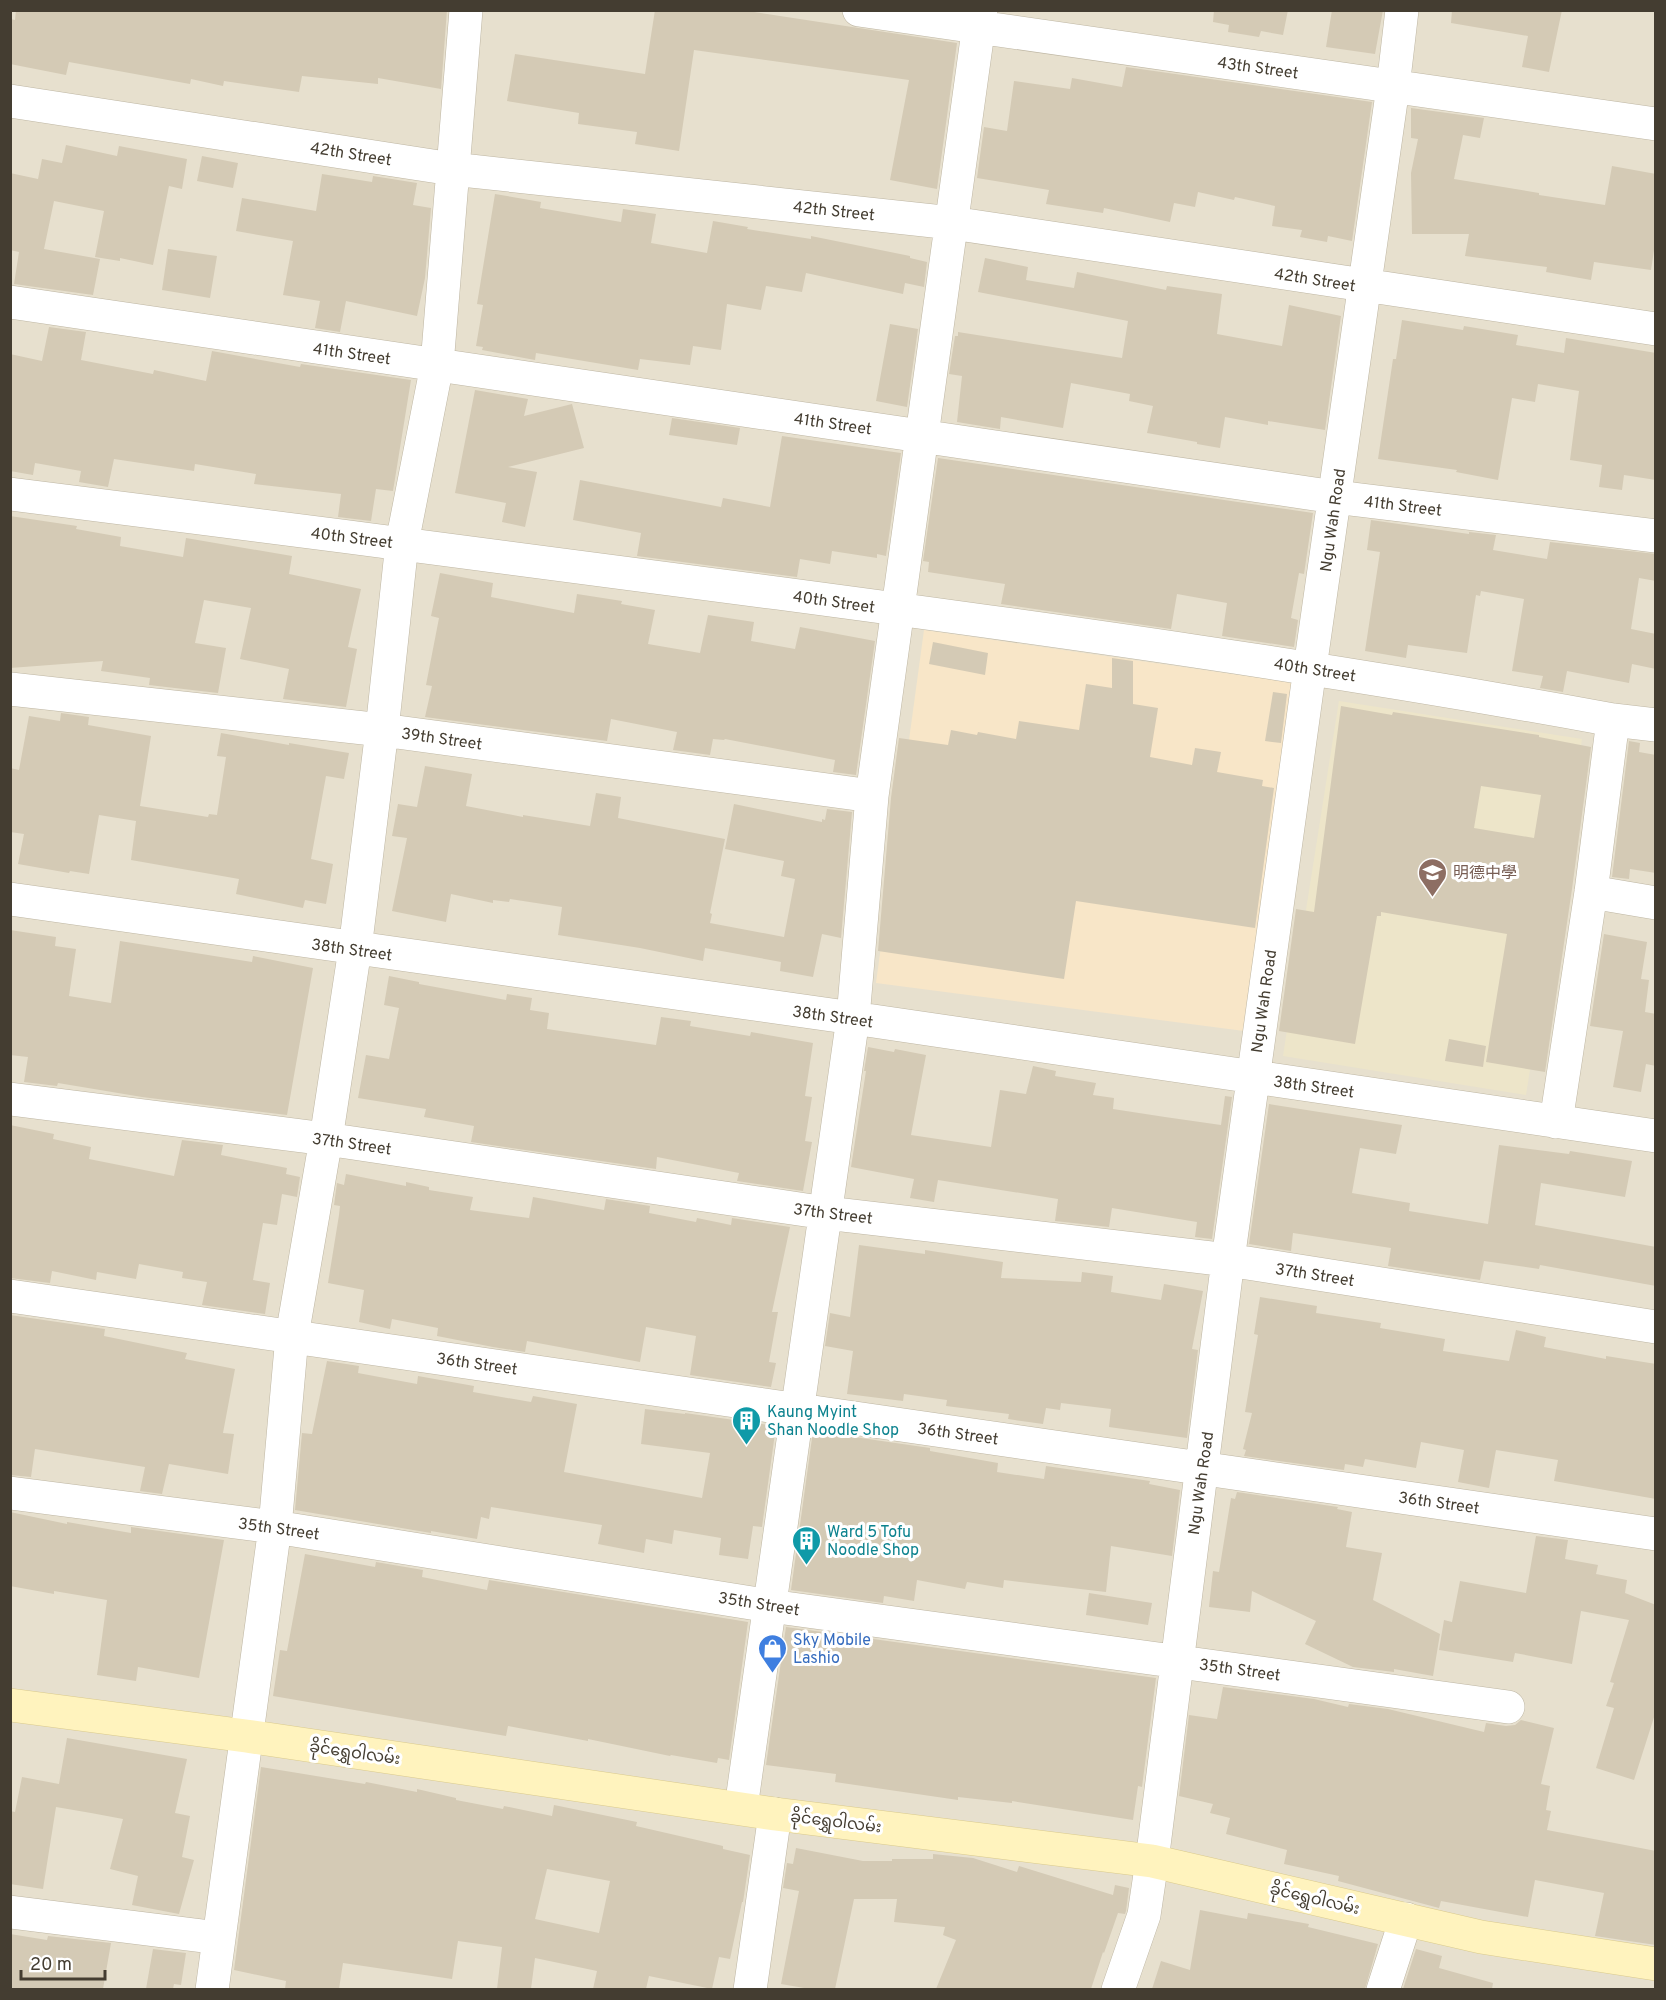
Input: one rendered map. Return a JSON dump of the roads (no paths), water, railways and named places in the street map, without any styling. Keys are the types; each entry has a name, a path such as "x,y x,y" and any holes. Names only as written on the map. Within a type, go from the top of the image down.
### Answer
{"street":[{"path":"212,1989 274,1527 292,1336 326,1139 355,949 402,543 437,365 466,10"},
{"name":"43th Street","path":"859,10 980,18 1393,87 1656,124"},
{"name":"Ngu Wah Road","path":"1118,1989 1144,1915 1152,1861 1228,1260 1402,10"},
{"path":"741,1808 853,1018 872,796 980,18"},
{"name":"42th Street","path":"10,101 452,169 952,223 1656,329"},
{"name":"41th Street","path":"10,302 1335,497 1656,536"},
{"name":"40th Street","path":"10,494 898,609 1310,668 1613,720 1656,725"},
{"name":"39th Street","path":"10,689 382,730 872,796"},
{"path":"1556,1122 1591,892 1613,720"},
{"path":"1591,892 1656,903"},
{"name":"38th Street","path":"10,899 853,1018 1656,1136"},
{"name":"37th Street","path":"10,1099 326,1139 826,1213 1228,1260 1656,1327"},
{"name":"36th Street","path":"10,1296 1656,1534"},
{"name":"35th Street","path":"10,1493 274,1527 770,1606 1508,1707"},
{"name":"ခိုင်ရွှေဝါလမ်း","path":"10,1705 246,1736 775,1814 1152,1861 1481,1937 1656,1964"},
{"path":"750,1989 775,1814"},
{"path":"10,1912 219,1938"},
{"path":"1383,1989 1406,1920"}],"place":[{"name":"明德中學","path":"1432,898"},
{"name":"Kaung Myint Shan Noodle Shop","path":"746,1446"},
{"name":"Ward 5 Tofu Noodle Shop","path":"806,1566"},
{"name":"Sky Mobile Lashio","path":"772,1674"}]}
